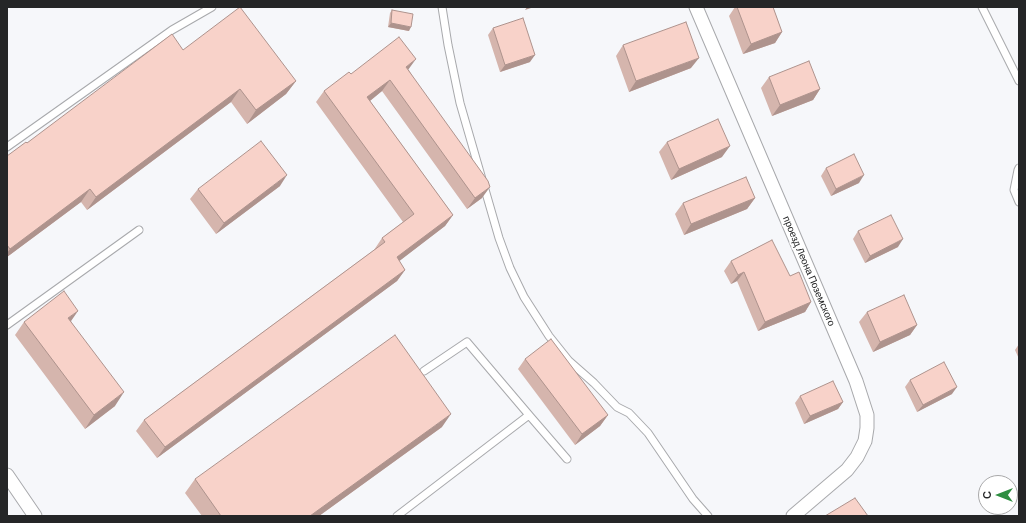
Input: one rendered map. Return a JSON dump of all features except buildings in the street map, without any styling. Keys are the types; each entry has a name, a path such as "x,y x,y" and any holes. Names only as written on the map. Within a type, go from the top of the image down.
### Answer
{"street":[{"name":"проезд Леона Поземского","path":"696,7 856,381 867,415 868,428 865,441 857,457 847,470 793,516"},
{"path":"7,475 35,516"}],"lane":[{"path":"7,147 172,30 212,7"},
{"path":"442,7 448,45 462,111 499,238 510,268 524,297 549,336 569,361 594,383 617,407 629,413 648,433 693,499 708,516"},
{"path":"982,7 1019,82"},
{"path":"1019,168 1014,190 1019,202"},
{"path":"7,325 139,230"},
{"path":"424,371 467,342 567,459"},
{"path":"397,516 529,415"}]}
